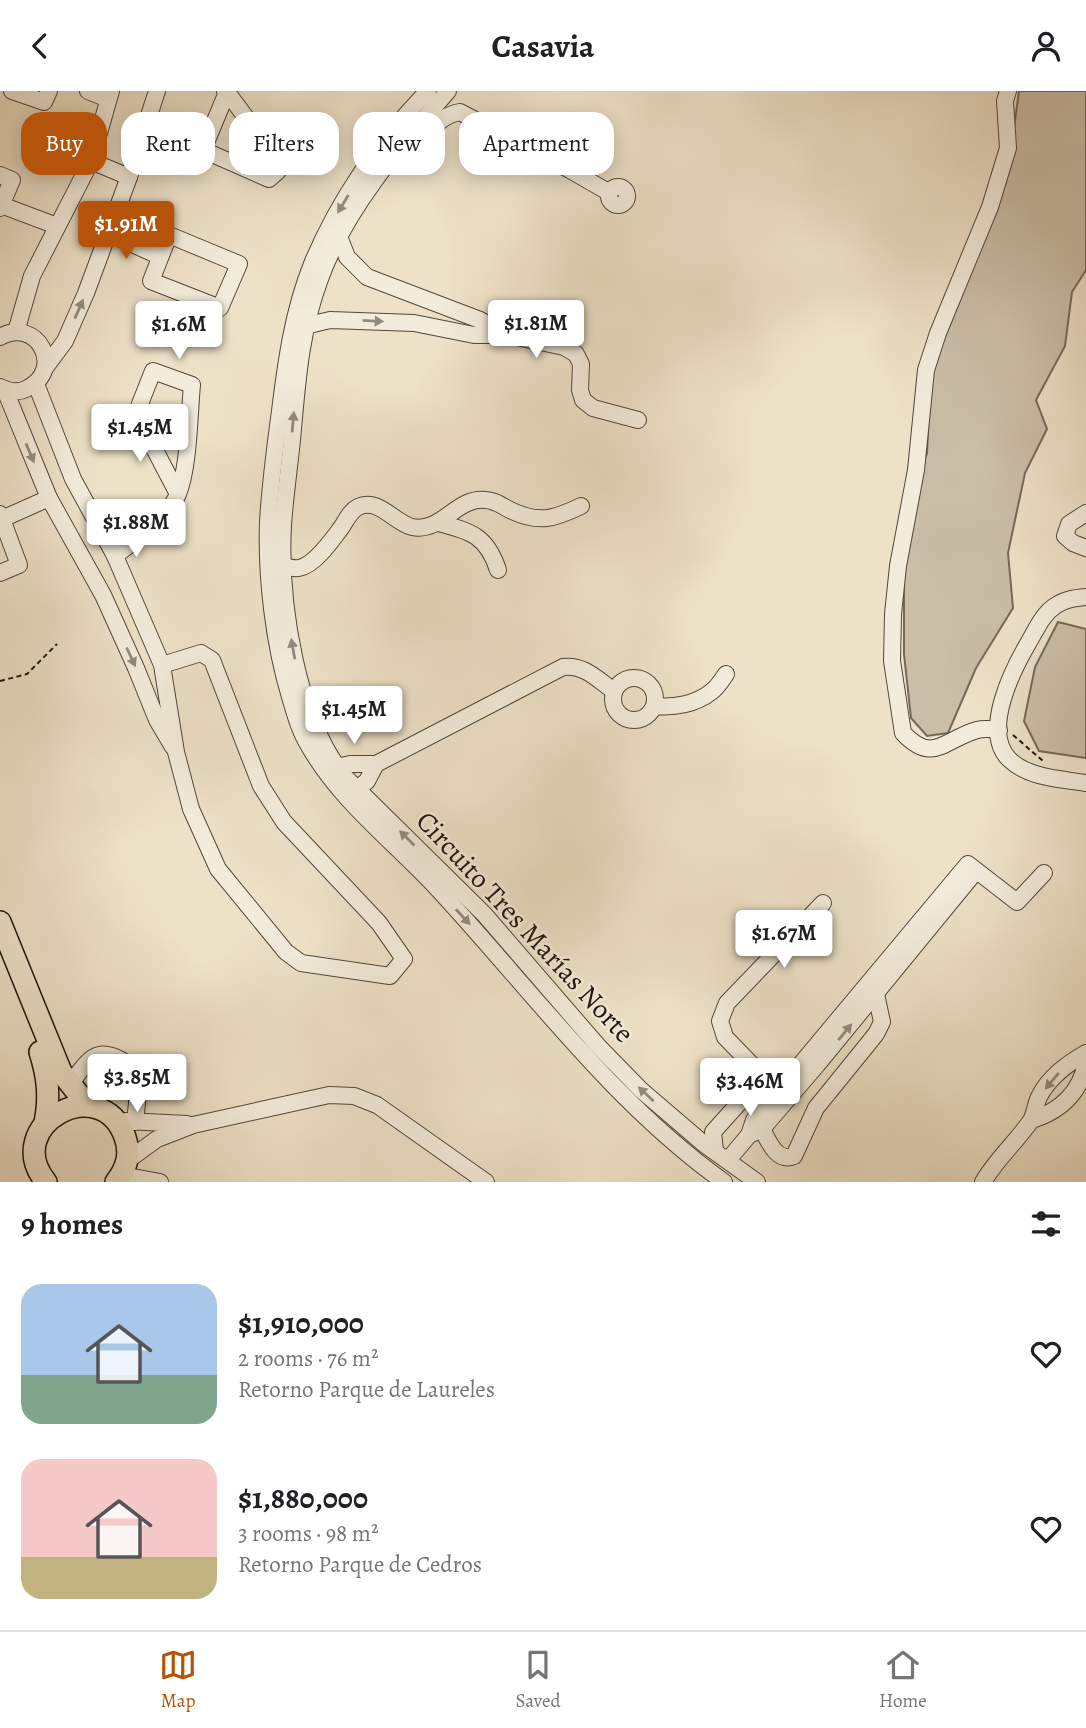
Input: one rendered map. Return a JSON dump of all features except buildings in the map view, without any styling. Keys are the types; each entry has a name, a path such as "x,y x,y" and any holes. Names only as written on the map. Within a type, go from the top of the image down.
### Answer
{"main road":[{"path":"0,922 61,1072 88,1106"},
{"path":"0,956 48,1076 49,1099 35,1155 37,1166 46,1182"},
{"path":"45,1123 65,1109 88,1106 125,1121 126,1140 122,1172"}],"street":[{"path":"12,91 44,102 49,91"},
{"path":"88,91 110,95 105,112"},
{"path":"2,388 21,391 36,384 65,341 86,293 129,177 157,91"},
{"name":"Circuito Tres Marías Norte","path":"409,112 428,91"},
{"name":"Circuito Tres Marías Norte","path":"430,112 448,91"},
{"path":"454,91 460,112"},
{"path":"999,730 974,731 938,749 924,749 910,741 903,733 892,661 898,566 916,470 926,370 938,333 990,207 1008,148 1005,101 1008,91"},
{"path":"226,92 276,159 278,171 269,179 203,150 226,92"},
{"path":"107,168 129,177"},
{"path":"0,175 12,180 1,207 57,226"},
{"path":"46,367 41,344 30,335 6,333 84,175"},
{"name":"Circuito Tres Marías Norte","path":"362,175 323,238 310,268 286,357 275,524 274,625 284,679 297,719 308,746 334,782 502,959 607,1081 649,1121 724,1182"},
{"name":"Circuito Tres Marías Norte","path":"380,175 358,205 320,277 305,326 275,524 299,678 312,718 337,767 356,790 484,914 598,1046 641,1090 688,1131 757,1182"},
{"path":"579,175 610,193"},
{"path":"108,233 159,256"},
{"path":"169,235 239,264 220,308 151,281 159,256 169,235"},
{"path":"340,239 347,257 366,277 480,320 508,335"},
{"path":"414,323 418,297"},
{"path":"305,326 330,320 414,323 474,335 508,335 564,347 576,354 580,364 580,390 583,400 593,408 638,420"},
{"path":"115,556 170,507 178,494 183,470 192,385 153,371 136,414 165,474 178,494"},
{"path":"36,384 73,479 115,556 162,665 176,752 191,809 218,869 286,952 301,963 390,976 404,959 379,923 284,822 261,786 212,660 201,653 162,665"},
{"path":"2,388 49,498 103,595 157,720 176,752"},
{"path":"0,573 19,565 1,517 49,498"},
{"path":"283,566 299,568 319,556 358,507 376,506 414,528 438,523 468,502 485,499 536,520 560,516 581,506"},
{"path":"1086,513 1069,524 1065,536 1073,543 1086,548"},
{"path":"438,523 466,530 482,540 493,555 498,570"},
{"path":"103,595 127,584"},
{"path":"1086,597 1073,598 1057,605 1045,615 1013,669 1004,691 999,730 1007,758 1020,768 1046,777 1086,783"},
{"path":"337,767 376,764 563,667 583,669 614,691"},
{"path":"655,706 671,708 692,702 712,692 726,674"},
{"path":"625,679 642,679 654,689 655,706 644,719 627,719 615,708 614,691 625,679"},
{"path":"356,790 367,781 376,764"},
{"path":"876,986 882,1022 876,1034 816,1108 794,1156 787,1159 781,1157 755,1132 754,1120 976,871 1017,902 1044,873"},
{"path":"713,1132 748,1093 756,1080 754,1067 725,1037 720,1021 727,1003 823,903"},
{"path":"983,1182 989,1171 1032,1120 1039,1098 1049,1081 1086,1053"},
{"path":"70,1084 92,1058 99,1055 113,1056 140,1075 125,1121 193,1125"},
{"path":"1032,1120 1050,1114 1070,1098 1084,1075 1086,1063"},
{"path":"122,1172 158,1139 193,1125 329,1095 354,1096 377,1105 486,1182"},
{"path":"688,1131 713,1132"},
{"path":"713,1132 721,1156 755,1132"},
{"path":"122,1172 160,1182"}],"path":[{"path":"0,681 27,674 57,644"},
{"path":"999,730 1012,734 1045,764"}],"shaded area":[{"path":"1019,91 1086,91 1086,270 1072,292 1065,346 1036,400 1047,429 1025,473 1008,553 1013,608 976,668 948,733 927,736 911,718 904,654 904,547 910,499 927,453 931,371 959,302 1013,135"},
{"path":"1058,622 1086,629 1086,758 1039,751 1024,721 1035,667"}]}
